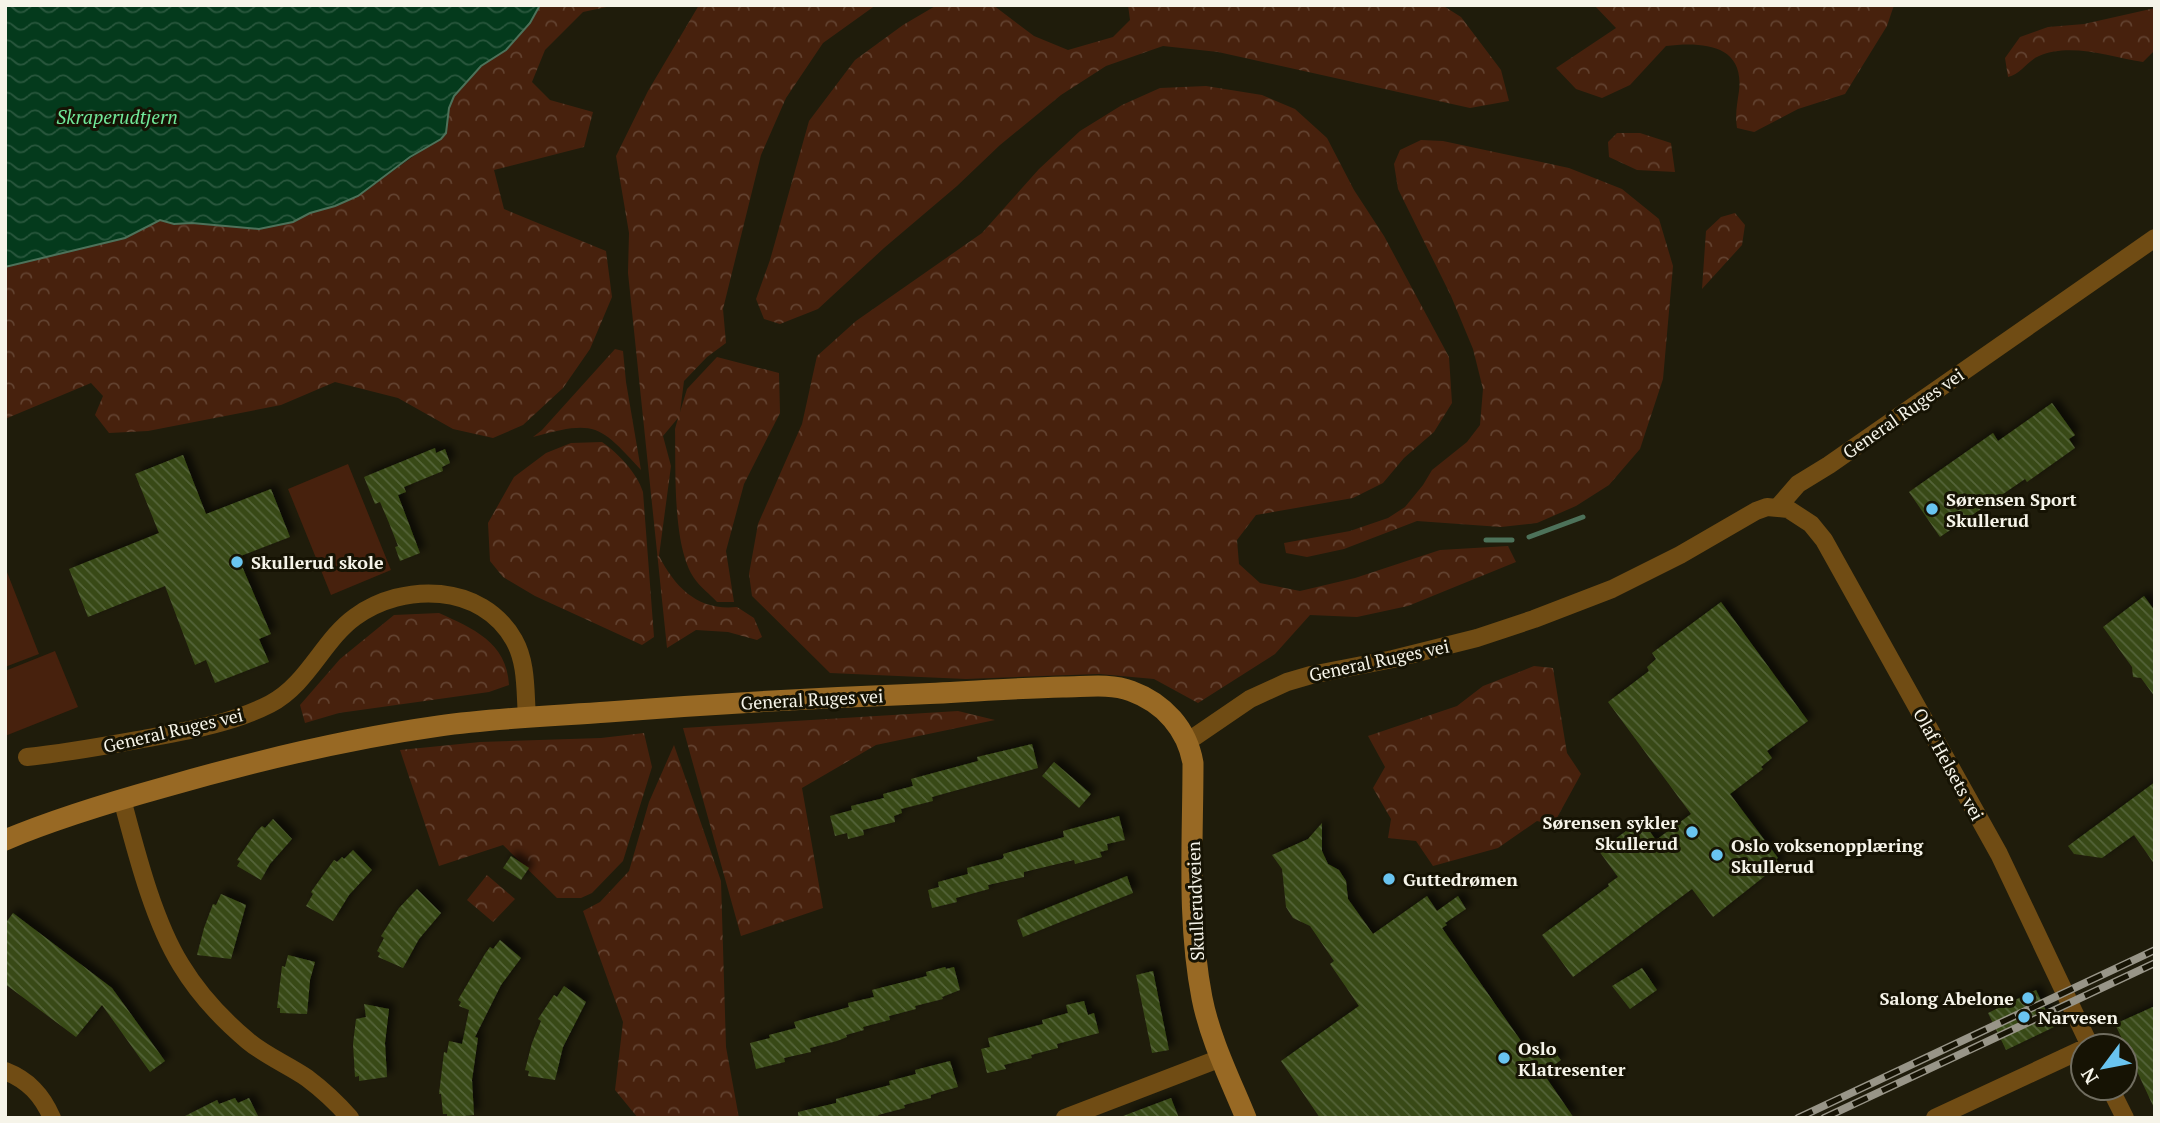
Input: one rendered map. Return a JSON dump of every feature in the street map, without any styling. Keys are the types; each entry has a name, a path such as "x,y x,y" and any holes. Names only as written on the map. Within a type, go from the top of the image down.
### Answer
{"main road":[{"name":"General Ruges vei","path":"5,840 122,799 232,768 344,743 438,726 527,717 709,704 1036,688 1115,687 1140,695 1166,711 1187,742"},
{"name":"Skullerudveien","path":"1187,742 1192,763 1192,892 1196,959 1203,1000 1221,1058 1246,1118"}],"street":[{"name":"General Ruges vei","path":"1187,742 1250,699 1287,682 1440,648 1534,620 1634,579 1756,511 1778,507 1804,479 2155,238"},
{"name":"Olaf Helsets vei","path":"1778,507 1788,509 1811,524 1830,551 1994,844 2083,1032"},
{"name":"General Ruges vei","path":"27,757 157,736 229,720 252,712 273,703 290,690 357,615 388,600 410,594 443,595 475,602 504,625 521,657 526,678 527,717"},
{"path":"122,799 137,856 168,942 181,967 222,1017 250,1043 306,1078 337,1102 350,1118"},
{"path":"1935,1118 2069,1056"},
{"path":"1065,1118 1221,1058"},
{"path":"5,1071 32,1086 42,1098 52,1118"},
{"path":"2117,1102 2124,1118"}],"green space":[{"path":"540,5 616,5 583,12 545,50 532,82 550,100 593,112 584,147 494,170 504,209 606,251 612,297 590,349 563,388 523,425 493,438 453,429 398,398 335,382 281,405 148,431 109,433 95,415 103,396 91,383 5,419 5,267 125,238 160,220 174,224 259,229 292,222 358,196 446,133 449,108 454,96 481,66 506,50 530,23"},
{"path":"699,5 876,5 823,43 786,98 761,155 723,309 726,343 707,357 684,381 680,412 687,389 717,357 779,373 780,413 744,484 726,551 734,602 717,602 696,581 687,564 677,506 675,429 678,418 663,436 671,466 659,556 681,588 711,605 737,607 754,618 762,637 757,640 728,632 696,630 667,648 628,273 629,233 616,156 648,91"},
{"path":"937,5 993,5 1034,36 1068,50 1113,37 1130,20 1128,5 1442,5 1461,17 1501,70 1509,101 1470,108 1218,52 1163,46 1106,66 1061,95 1000,145 818,309 780,324 764,319 756,299 770,260 809,121 855,60 903,25"},
{"path":"1594,5 1894,5 1887,26 1845,94 1798,109 1754,132 1737,128 1739,75 1735,63 1718,49 1706,46 1666,46 1630,85 1602,98 1576,89 1556,68 1616,28"},
{"path":"2155,8 2155,50 2143,62 2064,50 2039,56 2008,77 2005,58 2020,37 2048,27 2084,24"},
{"path":"1206,86 1262,95 1295,109 1327,138 1354,190 1384,236 1449,357 1452,403 1434,432 1404,458 1383,483 1353,498 1256,515 1237,540 1239,564 1260,583 1300,591 1355,578 1440,550 1508,546 1516,562 1408,606 1357,617 1310,615 1275,654 1198,703 1154,679 1099,674 966,679 830,673 752,596 749,574 758,524 802,424 817,356 856,321 982,233 1039,169 1080,131 1122,105 1160,88"},
{"path":"1617,133 1640,133 1671,143 1675,172 1637,170 1609,157 1608,142"},
{"path":"1421,140 1443,141 1569,168 1622,189 1659,219 1673,266 1663,379 1640,449 1609,485 1576,506 1537,523 1501,527 1417,521 1344,549 1307,557 1286,553 1284,543 1350,531 1388,518 1405,507 1432,470 1467,442 1480,425 1483,389 1473,349 1451,296 1398,189 1394,164 1400,150"},
{"path":"1735,213 1745,225 1742,245 1702,289 1706,231 1721,217"},
{"path":"615,349 623,351 641,470 615,443 594,430 570,429 533,437"},
{"path":"602,442 626,464 643,492 654,637 642,645 535,596 503,577 490,561 488,523 514,477 546,453 571,443"},
{"path":"348,464 391,570 331,595 288,489"},
{"path":"5,567 39,654 5,667"},
{"path":"439,613 475,631 495,647 507,670 509,685 489,692 339,713 305,723 300,705 340,659 394,615"},
{"path":"55,651 78,707 5,736 5,671"},
{"path":"1534,666 1553,668 1567,753 1581,774 1553,825 1537,821 1498,848 1433,866 1416,841 1388,838 1391,819 1373,788 1385,767 1368,736 1457,706 1483,686"},
{"path":"958,711 995,720 876,745 802,788 823,908 741,936 683,728"},
{"path":"644,733 652,767 623,861 592,893 581,898 557,898 503,845 439,866 400,750 480,742 601,738"},
{"path":"674,745 721,881 726,1047 739,1118 638,1118 615,1090 623,1022 583,911 600,902 629,871 649,802"},
{"path":"487,875 515,899 493,922 467,900"}],"water":[{"name":"Skraperudtjern","path":"5,5 540,5 530,23 506,50 481,66 454,96 449,108 446,133 441,139 410,157 358,196 293,222 259,229 174,224 160,220 125,238 5,267"}],"building":[{"path":"2052,403 2075,435 2069,439 2075,448 1940,537 1909,492 1993,433 1998,441"},
{"path":"435,448 436,453 445,449 450,463 442,467 443,471 404,487 406,492 398,495 420,553 400,561 395,547 398,546 380,502 375,504 364,477"},
{"path":"183,455 206,514 271,489 290,537 238,557 271,634 259,639 269,662 215,683 206,660 195,665 165,586 88,617 69,569 159,533 135,474"},
{"path":"2144,596 2155,611 2155,697 2141,678 2133,677 2132,667 2103,627"},
{"path":"1721,602 1808,721 1767,751 1772,758 1761,767 1763,769 1730,794 1780,864 1713,917 1692,889 1573,977 1542,935 1618,877 1599,851 1641,820 1656,840 1691,814 1608,702 1649,671 1647,667 1656,659 1652,653"},
{"path":"1032,744 1038,768 932,797 933,801 901,809 902,813 894,816 895,822 863,830 864,835 848,839 847,833 835,836 830,816 852,810 851,806 884,798 883,794 913,786 911,779 978,761 977,757"},
{"path":"1054,762 1091,794 1079,808 1042,776"},
{"path":"2155,782 2155,865 2134,835 2102,858 2074,854 2068,846"},
{"path":"1119,816 1125,840 1107,844 1108,850 1100,852 1102,857 1075,864 1074,860 1024,872 1024,877 988,885 989,889 956,898 957,902 932,908 928,890 939,887 938,882 968,874 967,868 1002,859 1003,854 1064,837 1063,831"},
{"path":"273,819 292,839 270,864 261,880 237,866 240,861 237,860 257,831 262,826 265,828"},
{"path":"1322,823 1322,851 1328,864 1339,870 1346,881 1348,899 1373,934 1427,896 1437,911 1458,896 1466,909 1442,928 1528,1051 1537,1045 1543,1055 1552,1049 1561,1060 1543,1073 1574,1118 1320,1118 1281,1061 1359,1006 1330,964 1334,961 1310,926 1293,918 1286,907 1282,869 1272,855 1308,839"},
{"path":"353,850 372,870 349,895 333,921 306,906 313,894 311,892 334,860 337,862 342,857 344,859"},
{"path":"511,856 529,868 521,880 503,868"},
{"path":"1127,876 1133,893 1023,937 1017,920"},
{"path":"417,889 441,913 419,939 403,968 378,957 380,953 377,951 384,938 381,936 399,908"},
{"path":"221,894 246,905 231,959 197,955 213,904 216,905"},
{"path":"13,913 112,988 165,1061 150,1072 102,1005 76,1037 5,984 5,924"},
{"path":"500,940 521,958 501,985 475,1037 478,1038 472,1080 474,1115 447,1118 447,1114 443,1114 439,1094 444,1052 447,1053 449,1041 462,1044 469,1010 459,1006 461,1002 458,1000 485,954"},
{"path":"288,955 315,962 310,980 307,1014 280,1013 280,1008 277,1008 282,966 285,967"},
{"path":"954,967 960,990 942,997 943,999 915,1006 916,1009 889,1016 890,1020 863,1027 864,1030 846,1035 847,1037 837,1041 810,1048 811,1052 784,1058 785,1062 756,1069 750,1043 796,1028 794,1022 874,997 872,990 927,976 926,972"},
{"path":"1642,968 1657,990 1630,1009 1612,986"},
{"path":"1153,971 1169,1050 1152,1053 1136,975"},
{"path":"564,986 586,1002 563,1047 555,1080 528,1076 529,1071 525,1070 541,1021 538,1019 554,995 557,997"},
{"path":"2036,990 2054,1027 2006,1050 1988,1013"},
{"path":"1084,1001 1088,1015 1094,1013 1099,1033 1057,1044 1058,1048 1004,1065 1006,1069 987,1073 981,1049 990,1047 988,1038 1043,1024 1042,1020 1068,1013 1066,1005"},
{"path":"364,1004 389,1009 385,1043 387,1077 359,1081 359,1076 355,1077 353,1044 356,1019 366,1017"},
{"path":"2155,1006 2155,1110 2139,1076 2139,1032 2119,1032 2115,1024"},
{"path":"950,1061 958,1087 904,1105 905,1108 878,1115 879,1118 798,1118 798,1112 890,1085 889,1081 916,1074 915,1070"},
{"path":"235,1098 238,1103 249,1098 259,1118 181,1118 217,1100 219,1104"},
{"path":"1171,1098 1179,1118 1123,1118 1123,1116"}],"waterway":[{"path":"1529,537 1583,517"},
{"path":"1486,540 1512,540"}],"railway":[{"path":"1798,1118 2155,950"},
{"path":"1824,1118 2155,963"}],"place":[{"name":"Sørensen Sport Skullerud","path":"1932,509"},
{"name":"Skullerud skole","path":"237,562"},
{"name":"Sørensen sykler Skullerud","path":"1692,832"},
{"name":"Oslo voksenopplæring Skullerud","path":"1717,855"},
{"name":"Guttedrømen","path":"1389,879"},
{"name":"Salong Abelone","path":"2028,998"},
{"name":"Narvesen","path":"2024,1017"},
{"name":"Oslo Klatresenter","path":"1504,1058"}]}
